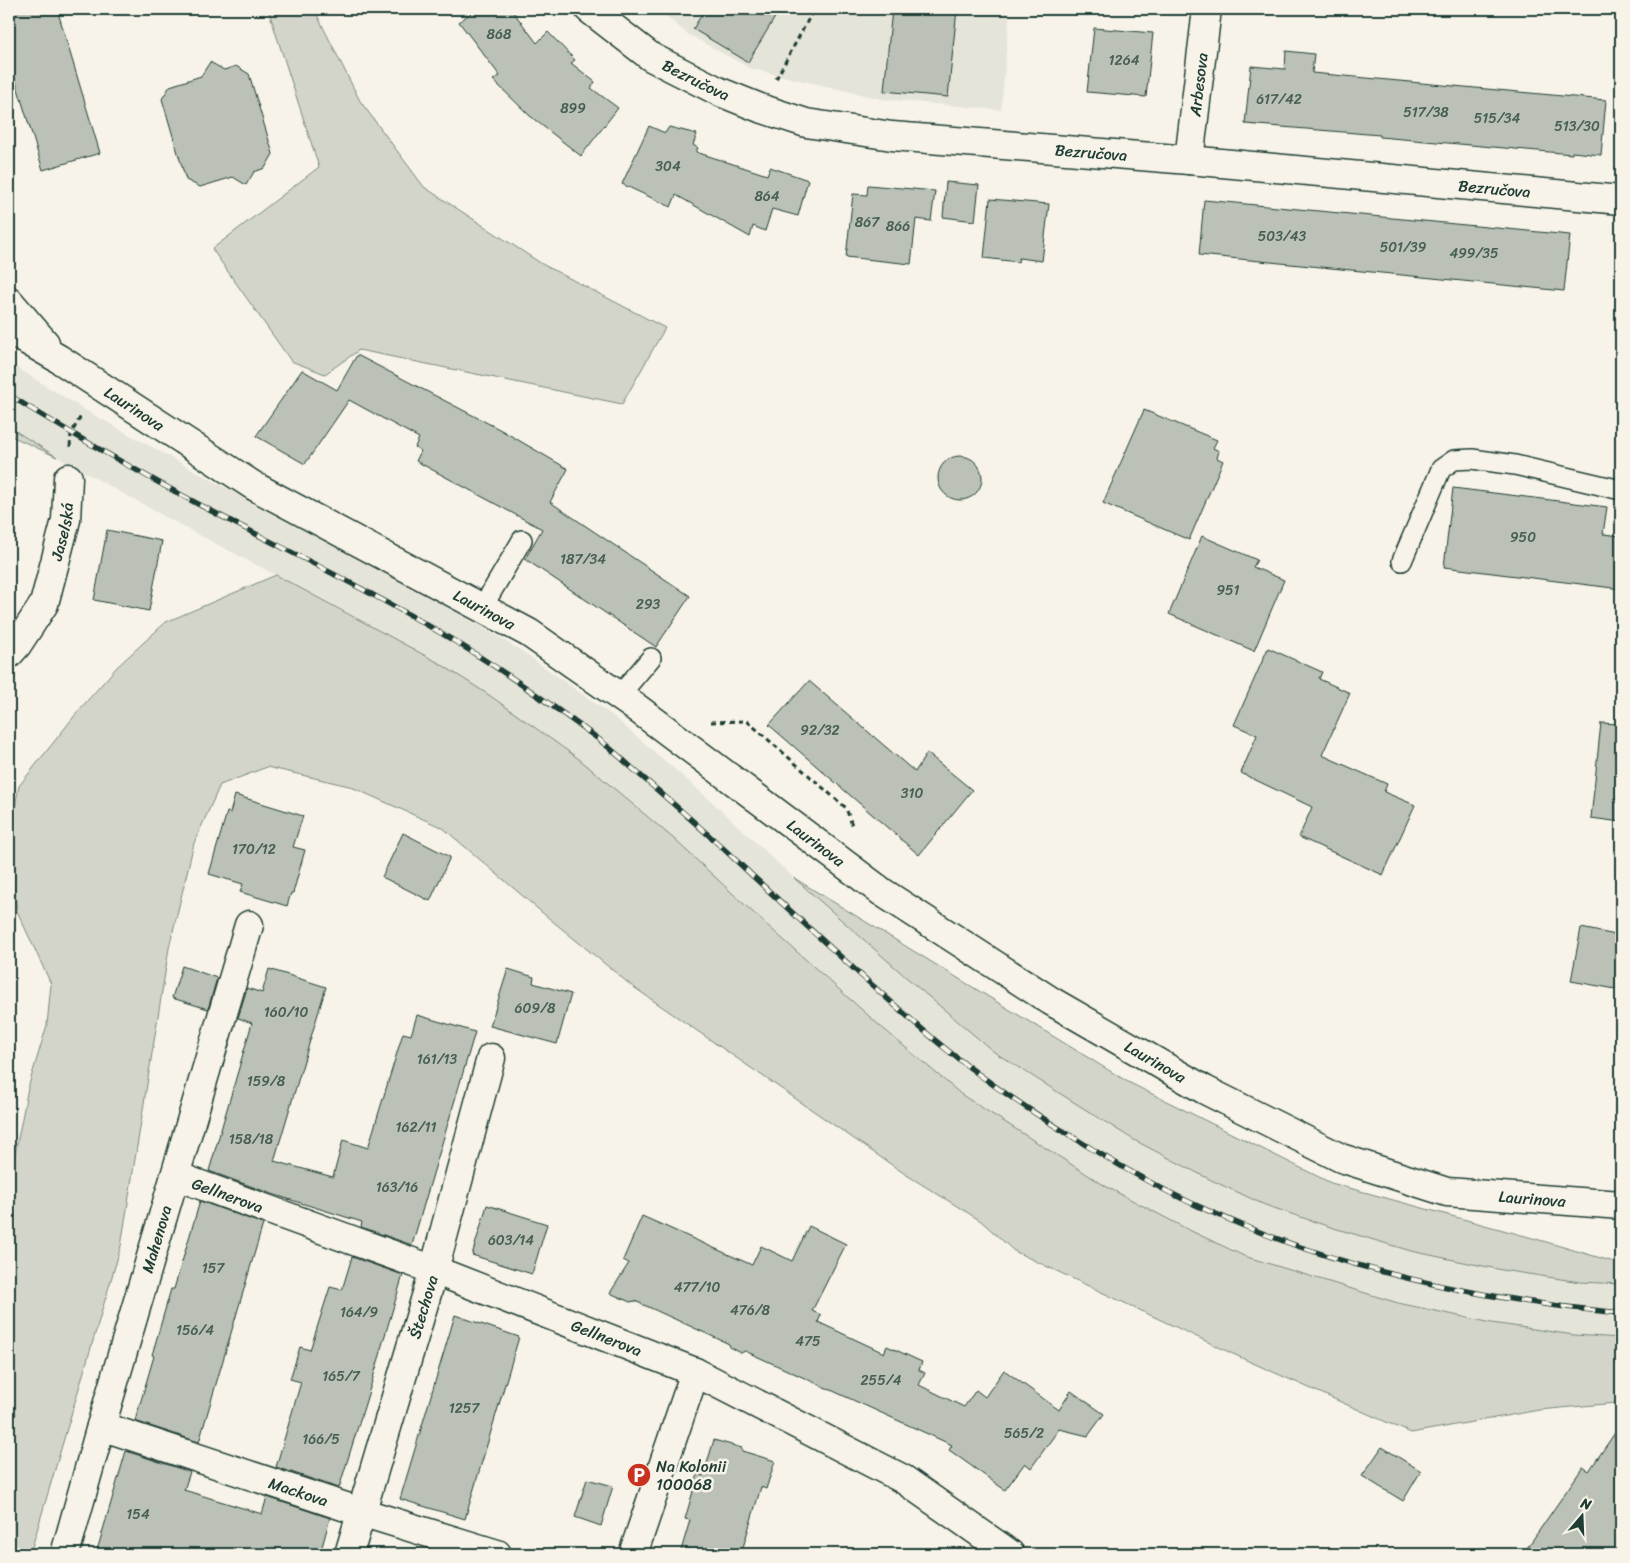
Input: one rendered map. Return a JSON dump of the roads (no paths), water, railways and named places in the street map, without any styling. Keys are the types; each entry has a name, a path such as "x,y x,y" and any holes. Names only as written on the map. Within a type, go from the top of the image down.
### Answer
{"street":[{"name":"Bezručova","path":"589,9 651,57 720,92 806,123 892,136 1189,160 1621,200"},
{"name":"Arbesova","path":"1189,160 1207,9"},
{"name":"Laurinova","path":"9,301 60,359"},
{"name":"Laurinova","path":"9,330 60,359 254,486 529,633 619,696 882,892 1051,1001 1205,1090 1341,1158 1447,1192 1621,1205"},
{"name":"Jaselská","path":"9,654 44,604 66,520 68,478"},
{"name":"Mahenova","path":"65,1554 249,925"},
{"name":"Štechova","path":"349,1554 434,1270 491,1058"},
{"name":"Gellnerova","path":"176,1176 434,1270 695,1372 903,1479 1010,1554"},
{"path":"633,1554 695,1372"},
{"name":"Mackova","path":"101,1426 361,1512 496,1554"}],"lane":[{"path":"1402,561 1441,469 1454,460 1472,459 1515,465 1621,490"},
{"path":"482,608 522,540"},
{"path":"619,696 651,658"}],"railway":[{"path":"9,395 78,437 174,491 361,588 425,624 507,675 616,753 847,963 940,1044 978,1074 1056,1127 1158,1187 1258,1232 1308,1250 1359,1265 1411,1279 1516,1300 1621,1313"}],"place":[{"name":"Na Kolonii 100068","path":"639,1475"}]}
